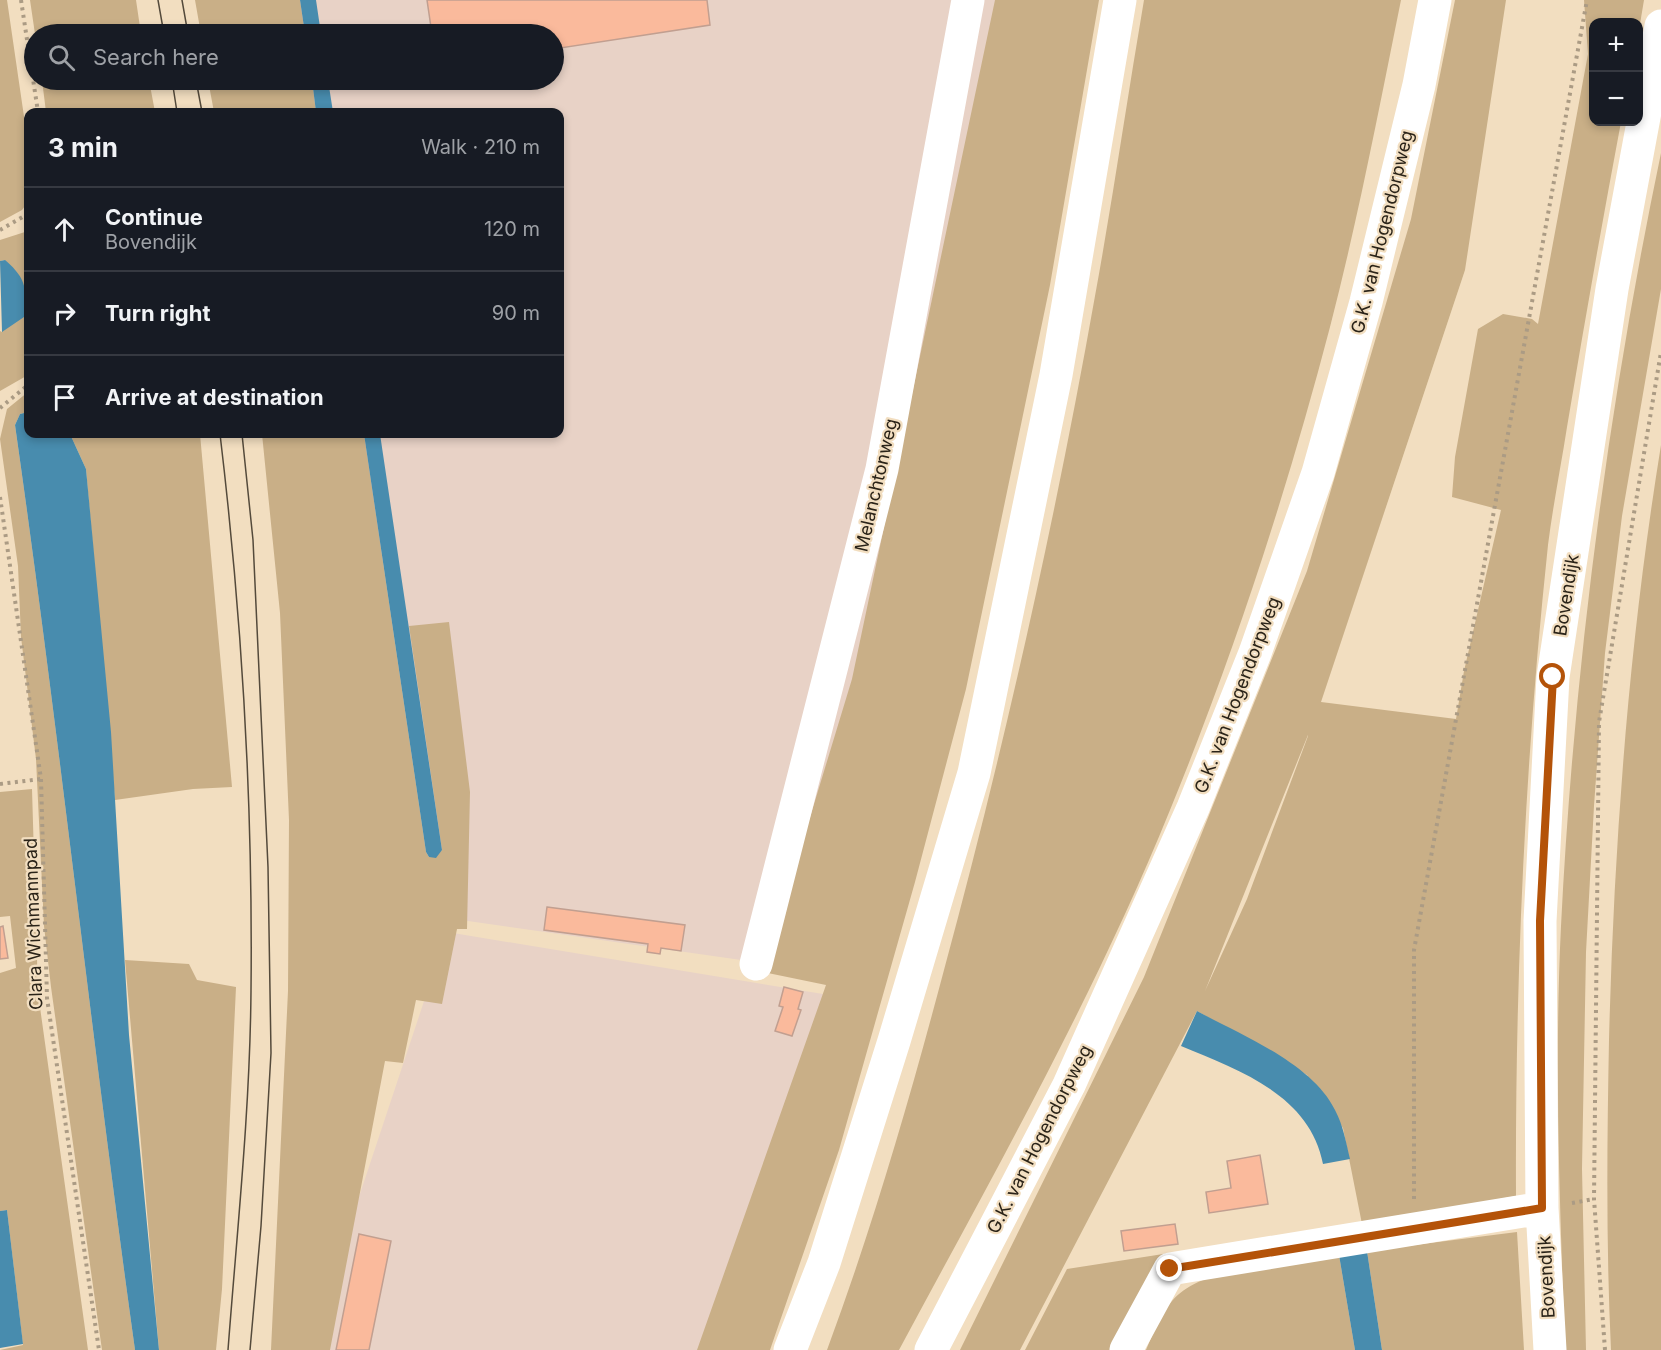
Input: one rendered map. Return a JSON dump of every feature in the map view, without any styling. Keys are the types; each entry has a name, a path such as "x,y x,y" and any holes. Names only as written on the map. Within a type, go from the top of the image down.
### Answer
{"main road":[{"name":"Melanchtonweg","path":"756,964 882,469 968,0"},
{"path":"790,1350 824,1263 974,773 1056,375 1120,0"},
{"name":"G.K. van Hogendorpweg","path":"931,1350 1069,1085 1193,808 1255,653 1318,473 1366,302 1419,85 1435,0"},
{"name":"Bovendijk","path":"1550,1350 1542,1208 1540,921 1553,677 1612,289 1661,26"},
{"path":"1126,1350 1170,1269 1542,1208"}],"path":[{"path":"21,0 25,24"},
{"path":"1414,1230 1414,950 1587,0"},
{"path":"35,90 37,108"},
{"path":"0,230 24,216"},
{"path":"1605,1350 1594,1199 1599,722 1661,352"},
{"path":"0,406 24,389"},
{"name":"Clara Wichmannpad","path":"0,497 41,778 47,998 99,1350"},
{"path":"0,784 41,778"}],"shaded area":[{"path":"0,0 7,0 24,117 24,207 0,222"},
{"path":"30,0 136,0 140,24 34,24"},
{"path":"195,0 300,0 304,24 199,24"},
{"path":"273,0 1062,0 812,970 454,919 359,438 564,438 564,108 294,108 290,90 564,90 564,24 277,24"},
{"path":"995,0 1099,0 1050,285 966,689 915,882 839,1150 770,1350 697,1350 826,985 763,972 852,679"},
{"path":"1144,0 1401,0 1350,246 1296,450 1258,572 1216,692 1170,810 1109,948 1042,1084 899,1350 827,1350 860,1256 904,1114 966,887 1008,719 1079,381 1108,222"},
{"path":"1455,0 1506,0 1465,270 1321,702 1456,719 1464,671 1501,510 1452,497 1455,457 1478,329 1503,314 1532,319 1538,324 1588,54 1584,0 1644,0 1641,18 1589,18 1589,126 1620,126 1552,515 1540,626 1523,870 1517,1033 1516,1196 1362,1224 1343,1128 1307,1075 1197,1011 1020,1350 960,1350 1144,977 1307,571 1411,219","holes":["1308,735 1247,899 1205,991"]},
{"path":"43,90 151,90 154,108 46,108"},
{"path":"210,90 313,90 316,108 213,108"},
{"path":"1661,153 1661,289 1622,516 1605,653 1594,806 1586,952 1582,1169 1586,1350 1565,1350 1558,1138 1558,1032 1567,829 1584,635 1609,441"},
{"path":"24,232 24,377 0,391 0,331 2,332 5,260 0,261 0,240"},
{"path":"24,395 24,413 20,414 15,425 135,1350 102,1350 51,987 44,926 36,759 21,637 18,566 0,439 7,409"},
{"path":"72,438 200,438 232,787 193,789 115,800 86,469"},
{"path":"262,438 365,438 426,852 429,857 442,850 409,626 449,622 470,792 467,929 457,929 442,1004 416,1000 403,1063 385,1061 330,1350 271,1350 288,991 289,820 280,613"},
{"path":"1661,445 1661,1350 1611,1350 1607,1156 1611,965 1619,816 1640,593"},
{"path":"32,789 38,993 88,1350 0,1350 23,1345 7,1210 0,1211 0,973 16,968 10,916 0,917 0,792"},
{"path":"447,932 829,995 712,1350 328,1350 344,1242"},
{"path":"125,960 189,964 197,980 236,987 222,1289 216,1350 159,1350"},
{"path":"1517,1232 1524,1350 1382,1350 1367,1251"},
{"path":"1189,1250 1119,1350 1025,1350 1067,1269"},
{"path":"1339,1255 1355,1350 1146,1350 1160,1318 1172,1301 1186,1289 1205,1279 1250,1267"}],"water":[{"path":"300,0 316,0 320,24 304,24"},
{"path":"313,90 330,90 332,108 316,108"},
{"path":"5,260 18,273 24,285 24,317 2,332 0,261"},
{"path":"24,413 24,438 72,438 86,469 111,732 129,1035 159,1350 135,1350 15,425 20,414"},
{"path":"365,438 381,438 442,850 436,858 429,857 426,852"},
{"path":"1197,1011 1254,1040 1293,1064 1310,1078 1335,1110 1350,1159 1323,1164 1316,1140 1288,1103 1269,1088 1248,1076 1181,1046"},
{"path":"7,1210 23,1344 0,1348 0,1211"},
{"path":"1367,1251 1382,1350 1355,1350 1339,1255"}],"building":[{"path":"427,0 707,0 710,25 564,47 564,24 431,24"},
{"path":"547,907 685,925 681,951 661,948 660,954 647,952 648,944 544,930"},
{"path":"3,926 8,958 0,959 0,927"},
{"path":"784,987 803,992 798,1009 801,1010 792,1036 775,1031 783,1007 779,1006"},
{"path":"1260,1155 1268,1204 1209,1213 1206,1192 1231,1188 1227,1161"},
{"path":"1175,1224 1178,1244 1124,1251 1121,1231"},
{"path":"359,1234 391,1241 369,1350 336,1350"}],"tram line":[{"path":"158,0 162,24"},
{"path":"182,0 186,24"},
{"path":"174,90 176,108"},
{"path":"198,90 201,108"},
{"path":"220,438 240,642 248,782 251,921 248,1081 228,1350"},
{"path":"242,438 253,540 268,867 271,1053 261,1226 250,1350"}],"route":[{"path":"1170,1269 1542,1208 1540,921 1553,677"}]}
